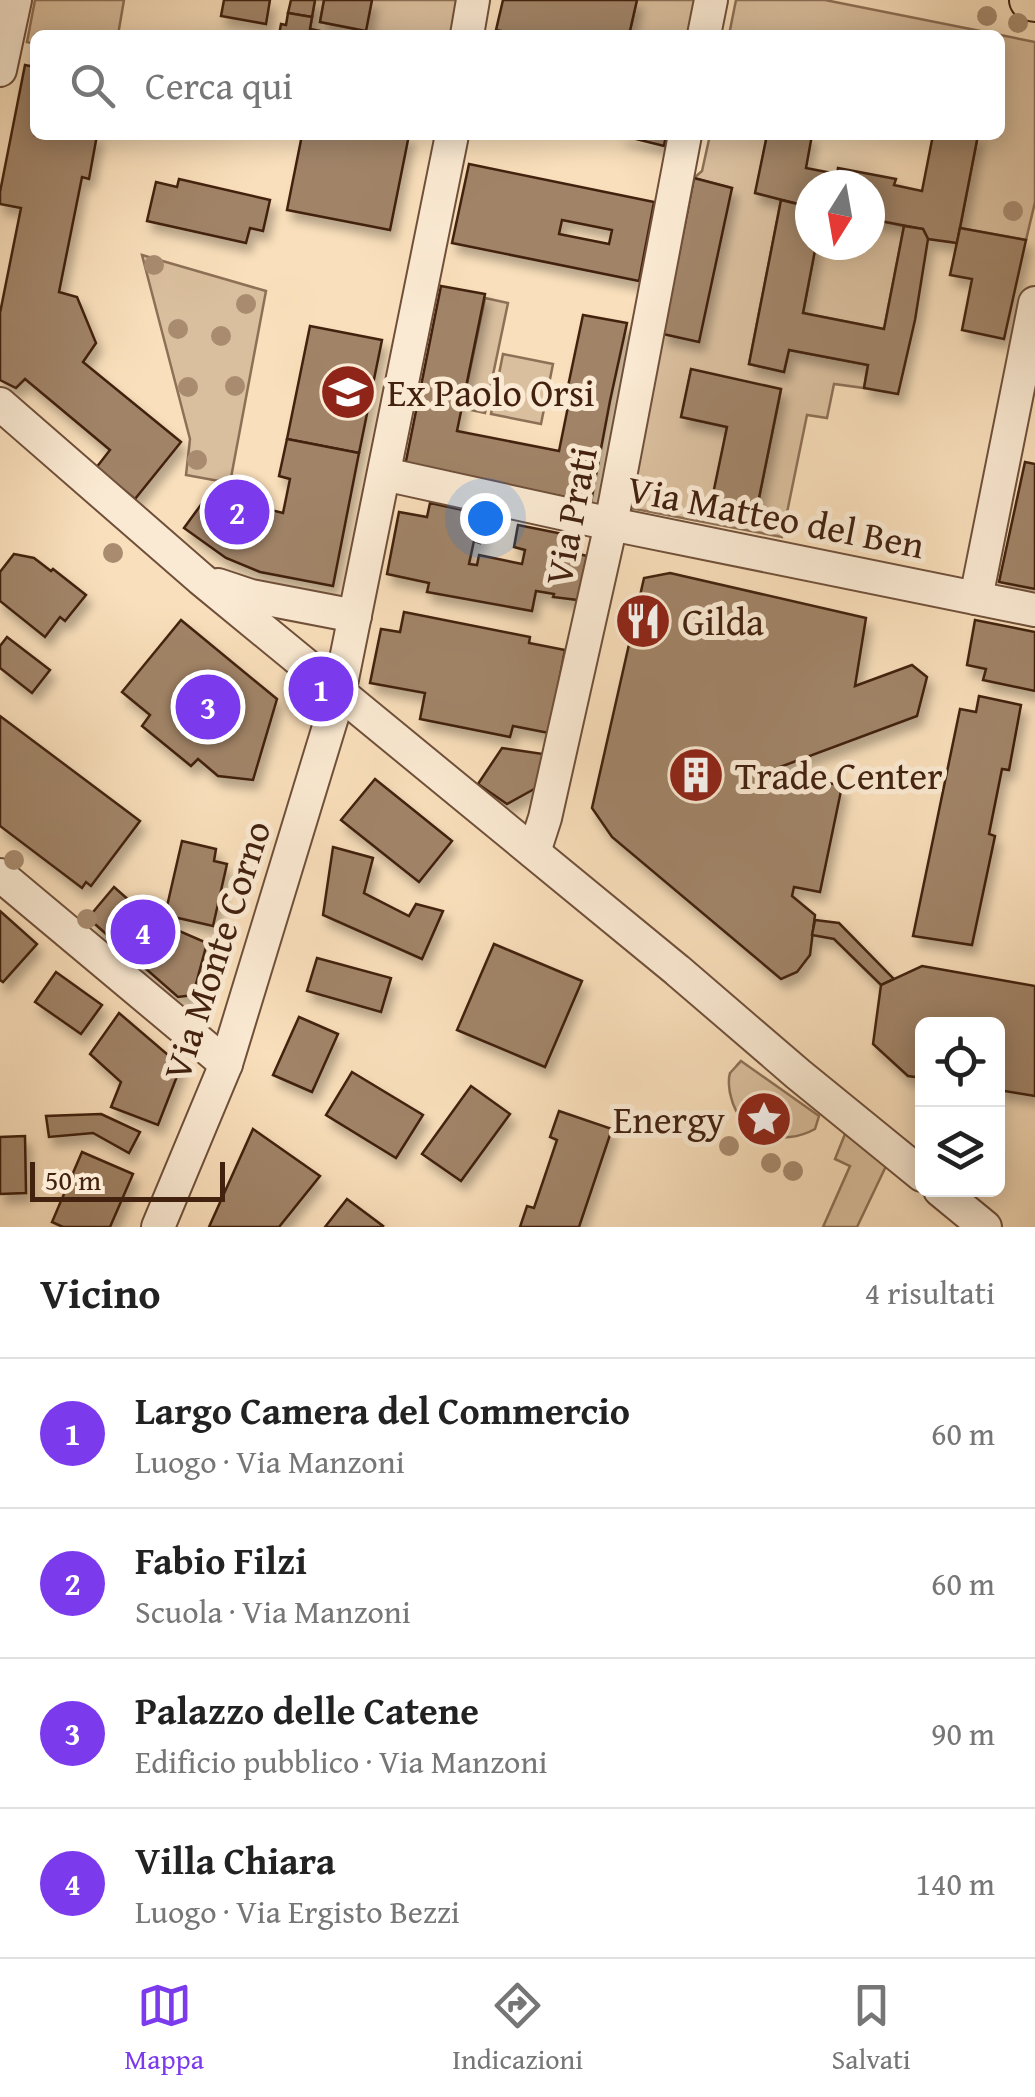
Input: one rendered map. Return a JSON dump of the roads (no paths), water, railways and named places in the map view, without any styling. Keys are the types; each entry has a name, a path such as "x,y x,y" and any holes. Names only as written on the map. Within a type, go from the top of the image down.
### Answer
{"street":[{"path":"0,70 14,0"},
{"path":"467,30 473,0"},
{"path":"705,30 711,0"},
{"name":"Via Monte Corno","path":"158,1227 226,1064 339,694 451,140"},
{"name":"Via Prati","path":"534,852 611,524 684,140"},
{"path":"976,598 1035,303"},
{"path":"0,404 201,579 915,1169"},
{"name":"Via Matteo del Ben","path":"384,474 1035,610"},
{"path":"201,579 251,596 355,616"},
{"path":"0,874 226,1064"},
{"path":"949,1197 985,1227"}],"place":[{"name":"Ex Paolo Orsi","path":"348,392"},
{"name":"Fabio Filzi","path":"237,512"},
{"name":"Gilda","path":"643,621"},
{"name":"Largo Camera del Commercio","path":"321,689"},
{"name":"Palazzo delle Catene","path":"208,707"},
{"name":"Trade Center","path":"696,775"},
{"name":"Villa Chiara","path":"143,932"},
{"name":"Energy","path":"764,1119"}]}
